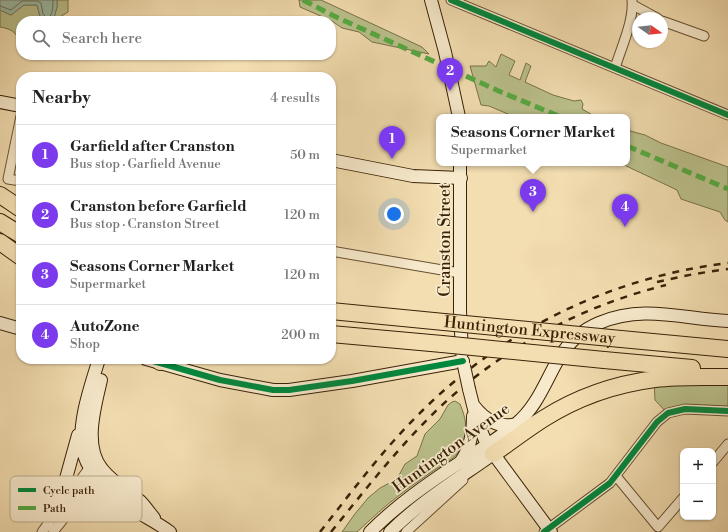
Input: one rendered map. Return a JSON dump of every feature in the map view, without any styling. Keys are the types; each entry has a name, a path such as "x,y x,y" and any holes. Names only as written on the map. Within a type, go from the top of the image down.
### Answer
{"highway":[{"path":"0,195 16,205"},
{"path":"0,222 16,232"},
{"path":"0,242 16,253"},
{"path":"336,306 405,318"},
{"name":"Huntington Expressway","path":"336,311 728,348"},
{"name":"Huntington Expressway","path":"336,334 728,372"},
{"path":"490,449 571,404 600,392 654,379 678,377 728,377"}],"main road":[{"path":"431,0 445,52 459,114"},
{"path":"0,102 16,105"},
{"path":"336,161 413,176 461,178"},
{"name":"Cranston Street","path":"460,166 460,273 463,364 468,389 479,427 490,449 548,531"},
{"name":"Huntington Avenue","path":"390,532 428,499 477,466 490,449 527,413 538,397 566,347 575,337 595,325 620,315 639,313 668,314 708,320 728,321"},
{"path":"0,323 16,328"},
{"path":"98,364 88,415 93,445 93,463 103,476"},
{"path":"68,476 105,364"},
{"path":"168,364 220,380 273,390 289,390 463,364"},
{"path":"473,405 483,415 495,423 507,425 516,424"},
{"path":"459,463 466,453 470,443 473,425 473,405"},
{"name":"Huntington Avenue","path":"370,532 406,499 459,463 490,449"},
{"path":"142,503 165,528"}],"street":[{"path":"451,0 728,115"},
{"path":"615,68 630,21 632,2 648,12"},
{"path":"668,22 704,36"},
{"path":"16,141 8,180 16,181"},
{"path":"336,252 460,273"},
{"path":"548,531 610,482 657,422 668,413 685,409 728,411"},
{"path":"716,458 728,444"},
{"path":"83,476 93,463"},
{"name":"Huntington Avenue","path":"406,532 477,466"},
{"path":"616,476 658,527 680,501"},
{"path":"42,532 49,522"},
{"path":"53,532 61,522"}],"green space":[{"path":"57,0 68,0 68,12 61,16 54,16"},
{"path":"299,0 321,0 422,47 429,54 372,42 359,32 342,28 336,24 336,16 321,16 300,7"},
{"path":"24,5 37,5 40,16 16,16 16,34 12,31 0,27 0,10 11,15"},
{"path":"501,54 515,61 509,75 520,80 526,63 531,66 525,82 553,95 574,101 581,100 583,104 582,109 591,114 508,114 489,106 481,105 470,66 486,66 489,61 496,67"},
{"path":"630,131 645,135 661,143 728,167 728,222 720,212 681,199 677,190 626,166 630,166"},
{"path":"728,375 728,411 668,414 655,400 654,380"},
{"path":"455,401 460,404 462,409 466,432 464,443 455,456 395,498 357,532 342,532 368,498 380,488 397,479 405,464 417,456 425,434 440,419 448,405"}],"water":[{"path":"0,0 57,0 54,16 40,16 37,5 24,5 11,15 0,10"}],"railway":[{"path":"320,532 370,469 409,424 455,381 490,354 526,331 564,311 603,294 644,280 685,270 728,263"},
{"path":"657,282 694,274 728,269"},
{"path":"331,532 384,468 425,422 465,385 490,366 546,331 574,317 604,304 666,285"}],"marked path":[{"path":"303,0 334,16"},
{"path":"336,17 501,92 554,114"},
{"path":"630,147 728,189"}],"cycle path":[{"path":"451,0 728,115"},
{"path":"164,364 220,380 273,390 289,390 352,381 463,361"},
{"path":"544,532 610,483 657,422 668,413 685,409 728,411"}],"place":[{"name":"Cranston before Garfield","path":"450,91"},
{"name":"Garfield after Cranston","path":"392,159"},
{"name":"Seasons Corner Market","path":"533,212"},
{"name":"AutoZone","path":"625,227"}]}
